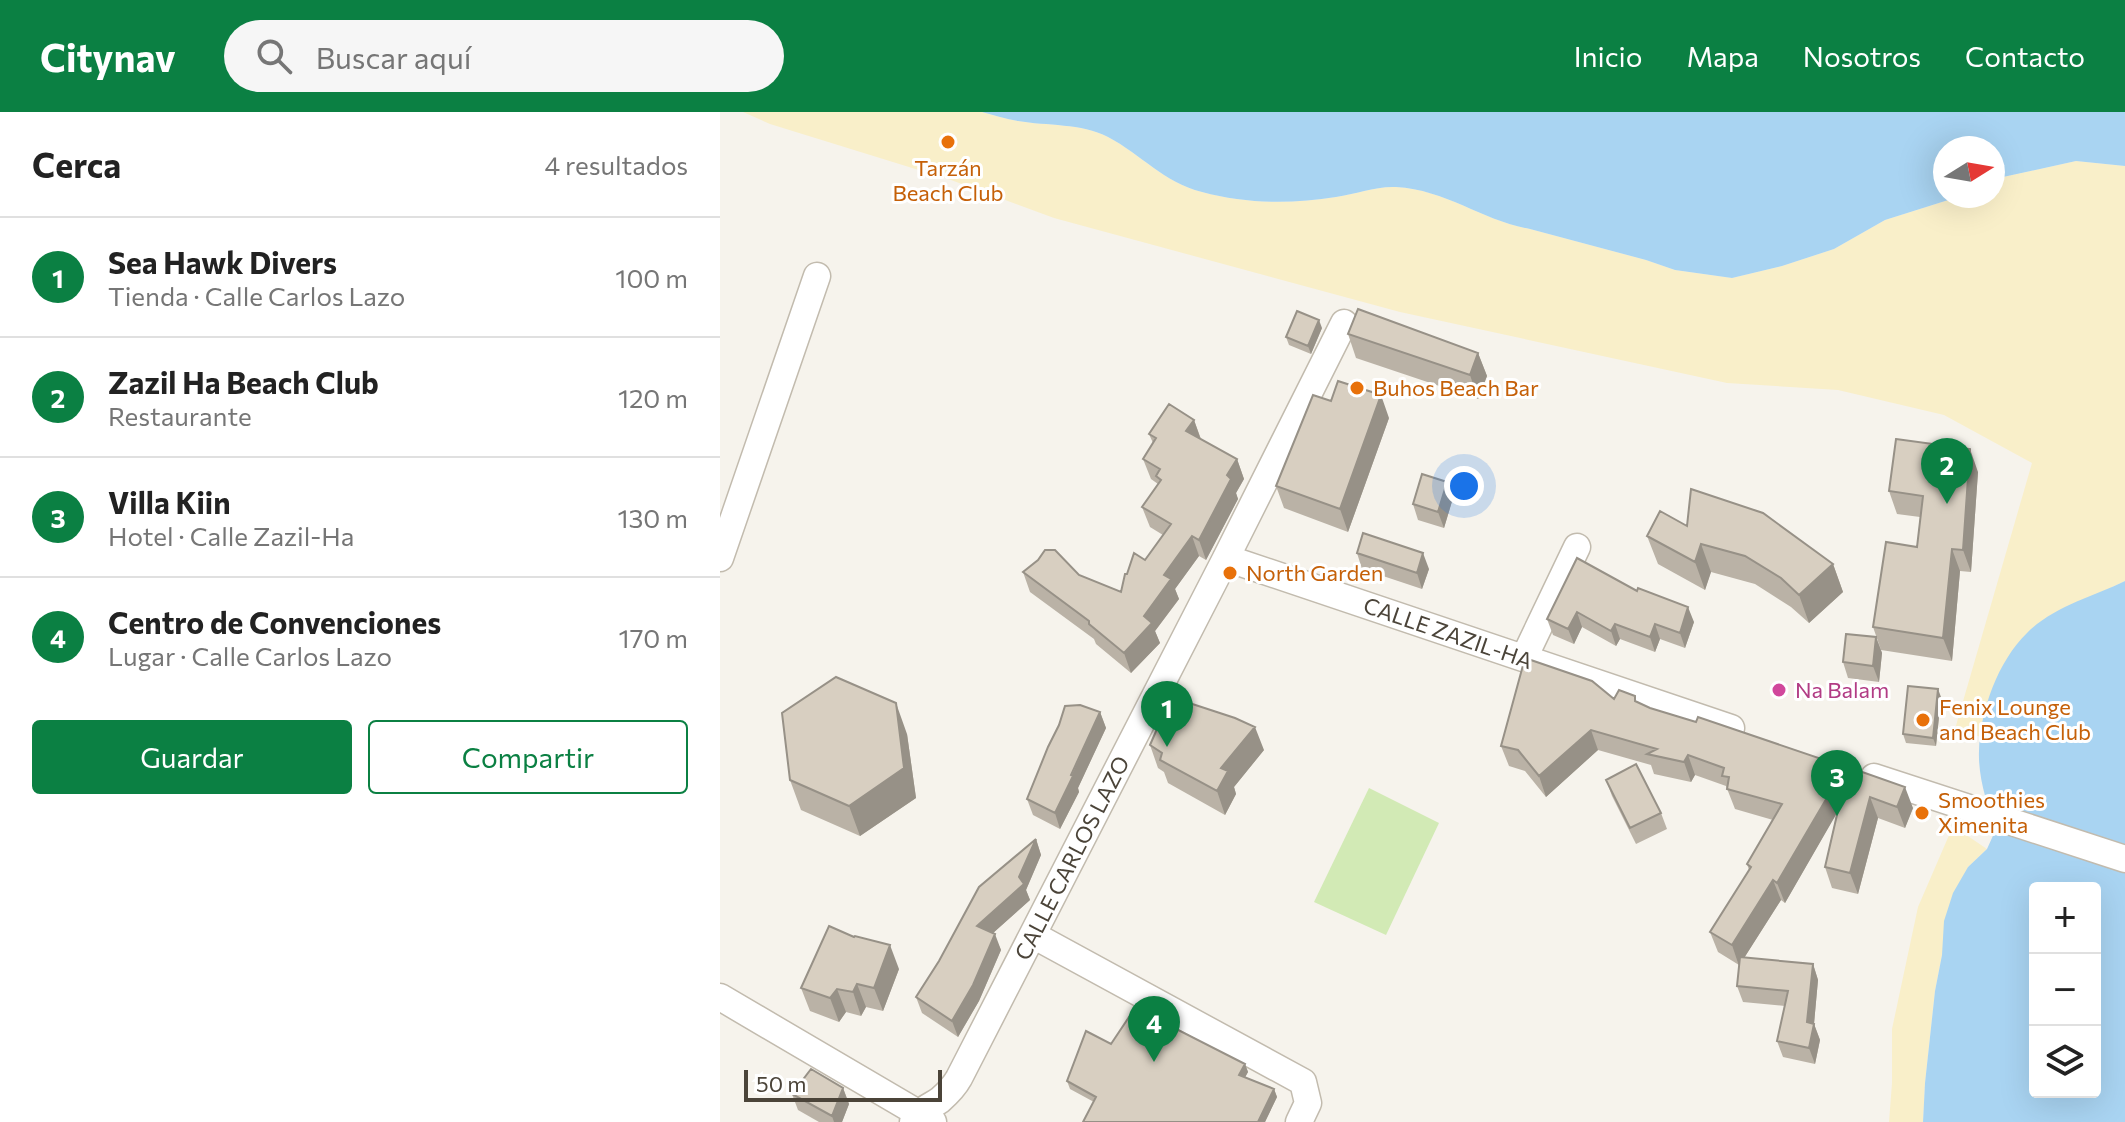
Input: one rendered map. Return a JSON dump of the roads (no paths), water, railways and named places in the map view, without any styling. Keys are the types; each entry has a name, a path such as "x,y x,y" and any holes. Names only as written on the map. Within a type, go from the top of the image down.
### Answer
{"street":[{"path":"720,558 817,276"},
{"name":"CALLE CARLOS LAZO","path":"921,1119 952,1089 1344,323"},
{"path":"1524,658 1577,547"},
{"name":"CALLE ZAZIL-HA","path":"1226,558 1759,738"},
{"path":"1847,768 2125,859"},
{"path":"1033,935 1303,1082 1308,1103 1299,1122"},
{"path":"720,997 921,1119"}],"water":[{"path":"982,112 2125,112 2125,166 2076,161 2005,177 2005,136 1933,136 1933,205 1885,220 1834,249 1732,278 1675,270 1513,225 1414,189 1381,188 1286,202 1219,196 1176,182 1098,132 1018,121"},
{"path":"2125,581 2125,1122 1923,1122 1944,921 1953,893 1968,867 1987,849 1996,829 1984,791 1979,761 1980,736 1987,703 1999,672 2017,644 2038,624 2061,609"}],"place":[{"name":"Tarzán Beach Club","path":"948,142"},
{"name":"Buhos Beach Bar","path":"1357,388"},
{"name":"Zazil Ha Beach Club","path":"1947,504"},
{"name":"North Garden","path":"1230,573"},
{"name":"Na Balam","path":"1779,690"},
{"name":"Fenix Lounge and Beach Club","path":"1923,720"},
{"name":"Sea Hawk Divers","path":"1167,747"},
{"name":"Smoothies Ximenita","path":"1922,813"},
{"name":"Villa Kiin","path":"1837,816"},
{"name":"Centro de Convenciones","path":"1154,1062"}]}
